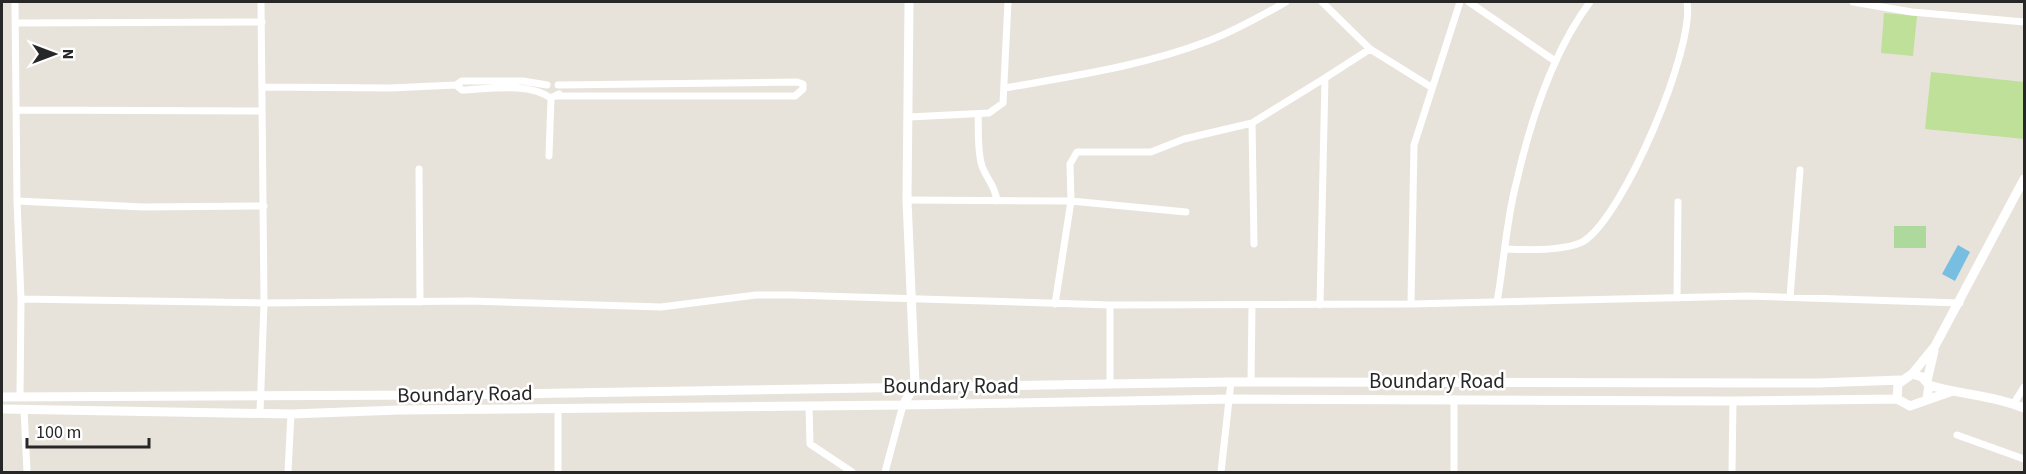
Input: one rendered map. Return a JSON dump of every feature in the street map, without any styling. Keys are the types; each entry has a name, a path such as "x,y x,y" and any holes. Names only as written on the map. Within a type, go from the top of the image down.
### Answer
{"main road":[{"path":"903,405 915,385 908,200 909,2"},
{"path":"1950,392 1927,399 1917,406 1910,406 1897,399 1901,380 1912,374 1935,346 2022,191 2025,179"},
{"path":"1927,399 1935,346"},
{"path":"1912,374 1950,392 1993,396 2025,408"},
{"name":"Boundary Road","path":"2,397 263,396 1231,382 1818,383 1901,380"},
{"name":"Boundary Road","path":"2,409 291,414 1229,399 1733,401 1897,399"}],"street":[{"path":"15,2 17,201 21,299 20,397"},
{"path":"260,413 263,396 264,303 261,2"},
{"path":"909,117 978,114 998,109 1004,103 1008,2"},
{"path":"1005,88 1114,68 1176,53 1244,25 1286,2"},
{"path":"1322,2 1370,49 1431,87"},
{"path":"1411,304 1414,145 1460,2"},
{"path":"1468,2 1556,61"},
{"path":"1497,302 1515,185 1556,61 1590,2"},
{"path":"1506,249 1556,248 1578,244 1604,223 1635,173 1677,64 1688,25 1687,2"},
{"path":"1853,2 1923,14 2025,22"},
{"path":"16,22 262,22"},
{"path":"1055,304 1071,201 1070,164 1077,152 1151,152 1184,139 1252,123 1370,49"},
{"path":"1320,305 1325,78"},
{"path":"262,87 456,86 462,90 520,88 550,93 795,96 803,89 803,84 796,82 558,85 550,93 549,156"},
{"path":"550,93 560,92 558,85"},
{"path":"17,110 262,111"},
{"path":"978,114 980,158 983,169 995,187 997,201"},
{"path":"1252,123 1254,244"},
{"path":"419,169 420,302"},
{"path":"1790,297 1800,171"},
{"path":"908,200 1071,201 1186,212"},
{"path":"17,201 143,207 264,206"},
{"path":"1677,298 1678,202"},
{"path":"21,299 264,303 528,302 661,307 756,295 1110,305 1411,304 1790,297 1960,303"},
{"path":"1110,305 1110,385"},
{"path":"1251,382 1252,305"},
{"path":"1221,472 1231,382"},
{"path":"2014,404 2025,387"},
{"path":"1454,399 1454,472"},
{"path":"1732,472 1733,401"},
{"path":"885,472 903,405"},
{"path":"808,406 810,444 852,472"},
{"path":"24,409 27,472"},
{"path":"558,409 558,472"},
{"path":"288,472 291,414"},
{"path":"1957,435 2025,459"}],"green space":[{"path":"1884,13 1917,16 1913,56 1881,53"},
{"path":"1931,72 2024,82 2024,139 1925,129"},
{"path":"1894,226 1926,226 1926,248 1894,248"}],"water":[{"path":"1958,245 1970,252 1955,281 1942,274"}]}
